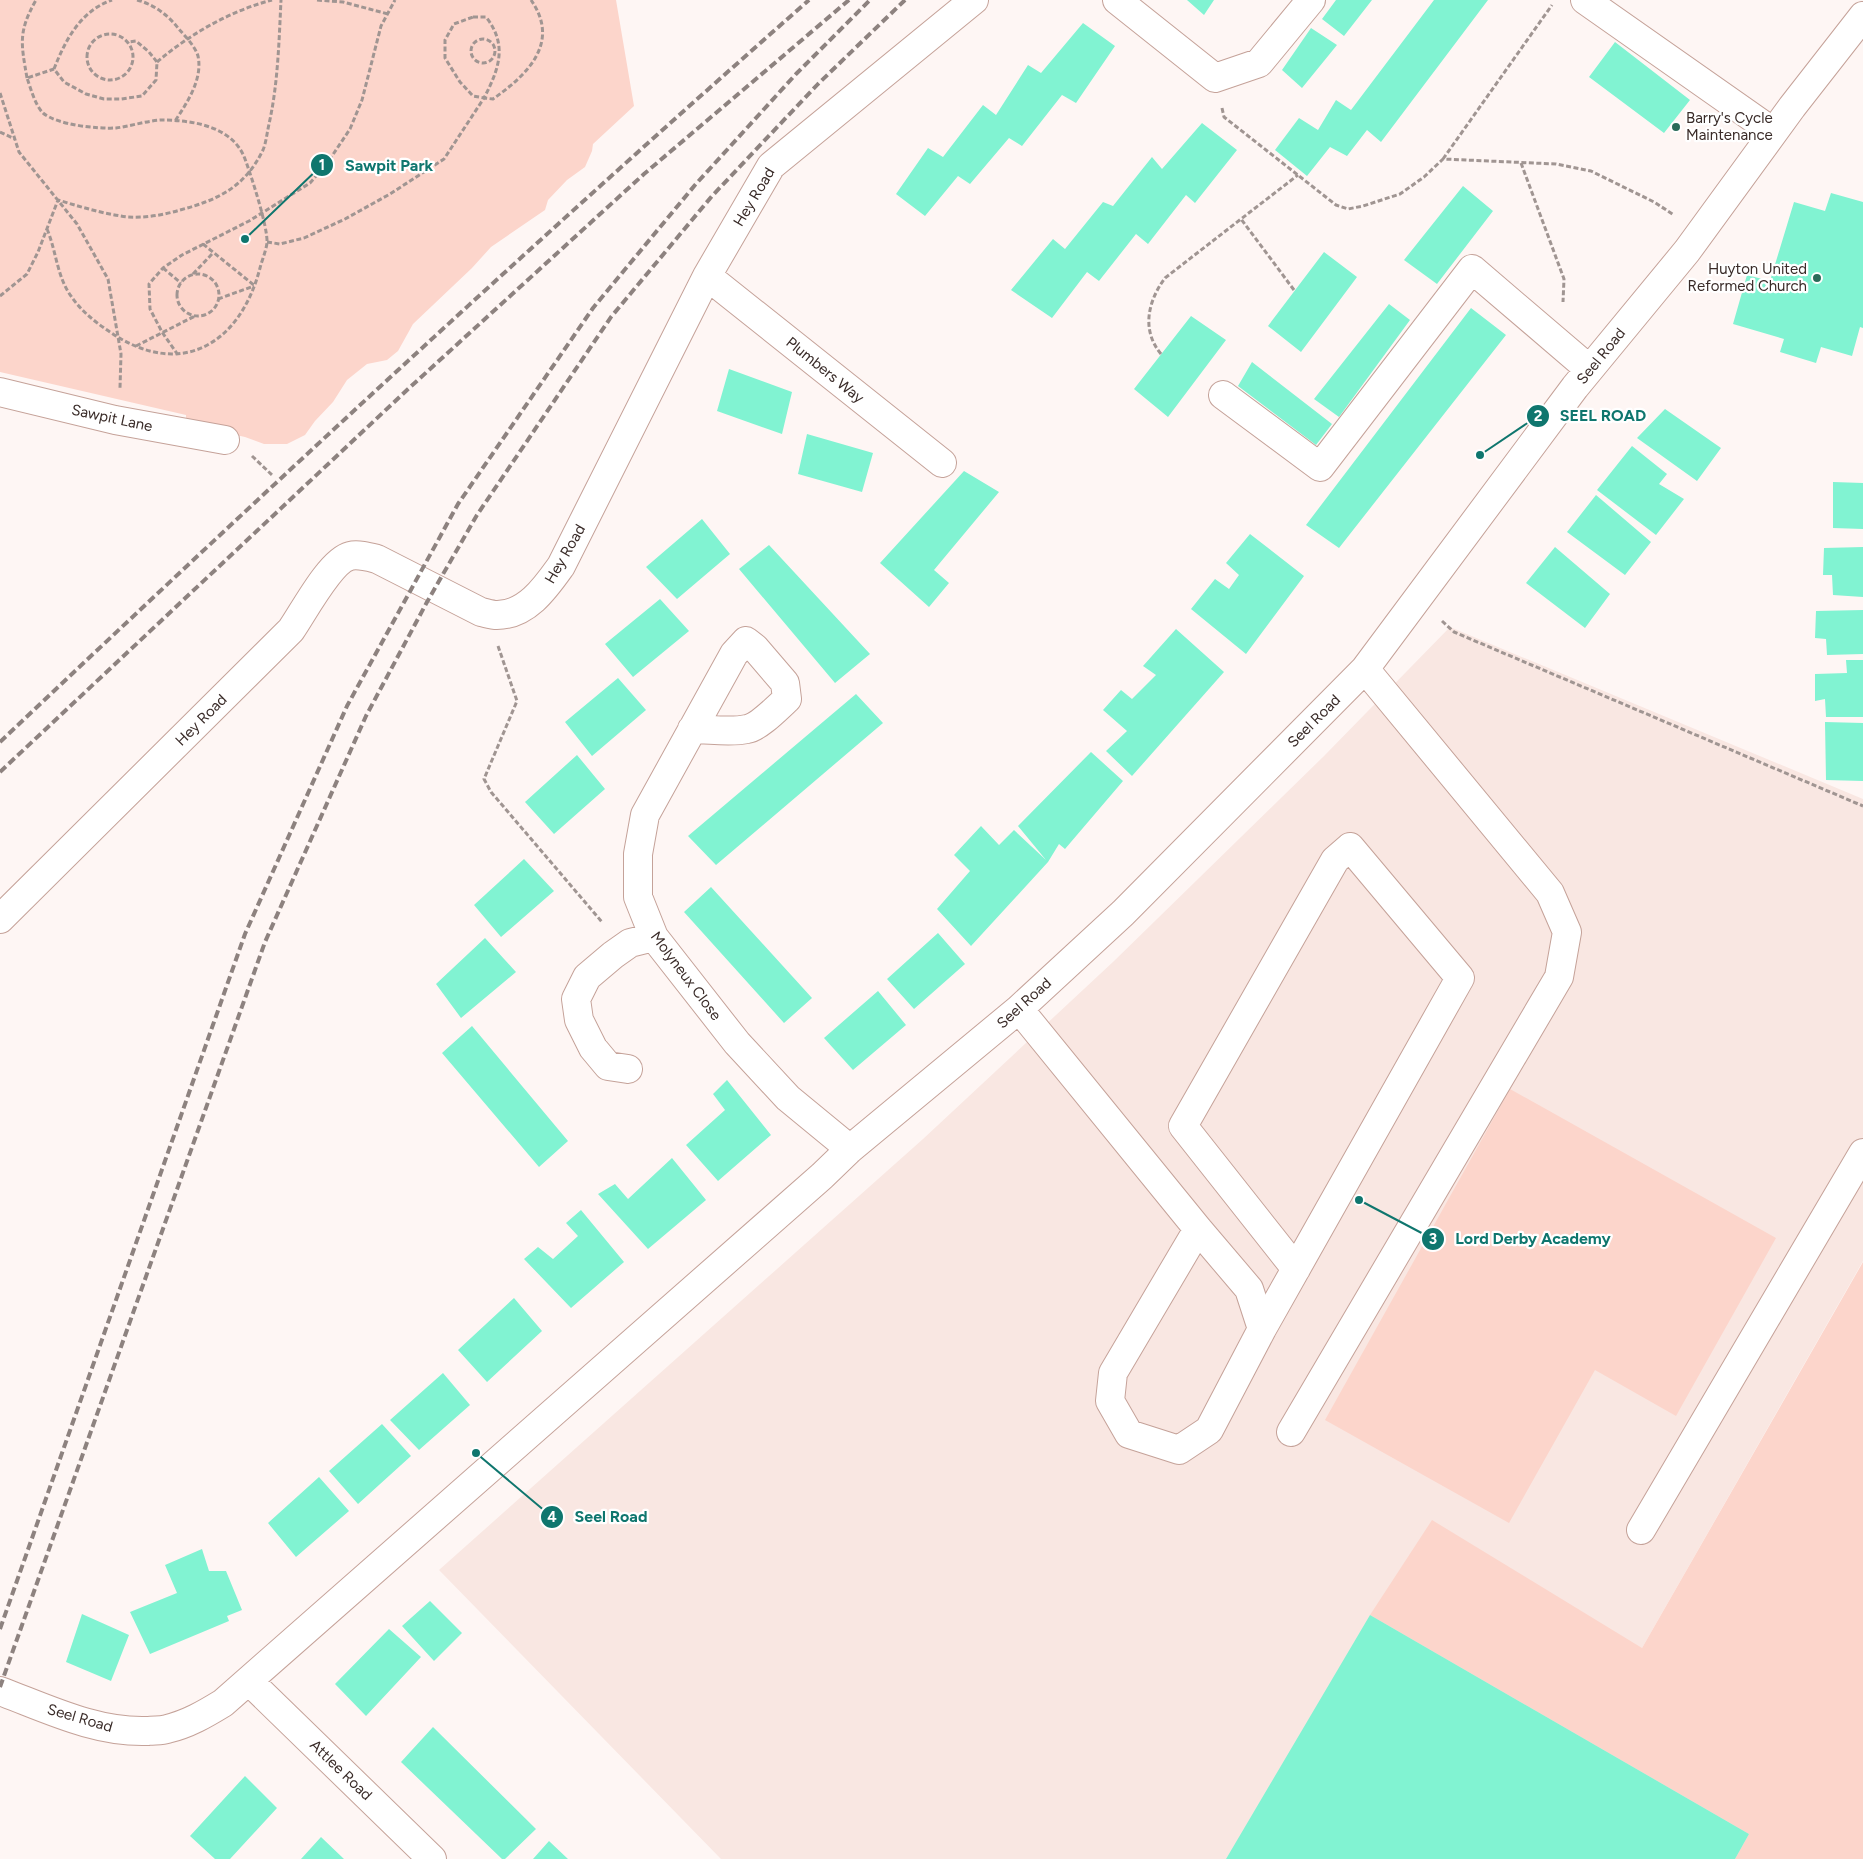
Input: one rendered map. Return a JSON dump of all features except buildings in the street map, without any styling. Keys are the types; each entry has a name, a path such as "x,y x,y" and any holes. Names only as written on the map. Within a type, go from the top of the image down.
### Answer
{"street":[{"name":"Hey Road","path":"0,919 291,630 328,573 339,561 350,556 364,556 377,559 481,612 497,615 512,612 528,604 545,588 561,566 707,276 771,166 974,0"},
{"path":"1117,0 1215,78 1259,63 1311,0"},
{"path":"1585,0 1773,132"},
{"name":"Seel Road","path":"0,1691 86,1723 110,1729 141,1731 166,1730 197,1719 223,1703 807,1190 850,1149 1019,1009 1122,913 1365,669 1590,369 1700,232 1773,132 1859,28"},
{"path":"1223,394 1320,467 1472,268 1590,369"},
{"name":"Plumbers Way","path":"707,276 942,464"},
{"name":"Sawpit Lane","path":"0,392 115,420 224,440"},
{"name":"Molyneux Close","path":"692,729 749,729 787,699 785,683 755,648 746,642 734,654 692,729 646,816 638,854 638,896 654,938 737,1043 788,1098 850,1149"},
{"path":"1291,1432 1559,977 1567,932 1550,893 1365,669"},
{"path":"1198,1229 1113,1373 1110,1401 1129,1434 1179,1450 1209,1430 1262,1329 1296,1269 1460,978 1350,846 1335,860 1183,1126 1296,1269"},
{"path":"628,1069 608,1066 593,1048 579,1020 576,999 587,978 630,943 654,938"},
{"path":"1019,1009 1249,1289 1262,1329"},
{"path":"1641,1530 1863,1153"},
{"name":"Attlee Road","path":"250,1681 432,1859"}],"path":[{"path":"36,0 26,19 22,42 27,78 43,112 54,119 74,124 116,128 160,120 191,122 220,130 234,141 244,156 265,226 267,242 255,286 244,312 222,336 213,342 179,355 158,353 134,346 118,338 92,320 70,296 60,274 54,245 47,229"},
{"path":"54,70 62,48 73,29 89,13 103,3 112,0"},
{"path":"137,0 145,2 170,18 198,56 198,72 193,92 175,121"},
{"path":"157,62 170,50 213,23 230,14 272,0"},
{"path":"58,200 90,210 130,217 166,214 200,205 221,196 237,185 249,173 264,149 272,110 282,0"},
{"path":"317,0 342,2 388,14"},
{"path":"179,355 162,332 150,309 149,284 163,268 182,255 249,221 310,183 328,162 350,129 362,100 381,26 395,0"},
{"path":"267,242 280,244 304,238 336,223 390,194 444,159 484,98 494,78 497,54 492,43 485,39 474,43 471,50 476,61 484,63 491,60 497,54 500,48 495,28 486,17 473,17 454,24 445,40 445,58 460,82 474,96 484,98 493,99 526,72 540,51 542,24 531,0"},
{"path":"1215,78 1224,117 1336,205 1348,209 1363,206 1400,194 1424,177 1443,159 1556,0"},
{"path":"54,70 64,82 86,94 104,99 142,96 156,80 157,62 136,41 128,42 120,35 106,34 93,41 89,47 87,61 95,75 110,80 118,78 125,74 133,61 131,46 128,42"},
{"path":"27,78 54,70"},
{"path":"0,93 19,152 77,224 108,279 121,354 120,400 115,420"},
{"path":"0,132 15,140"},
{"path":"1443,159 1556,164 1590,171 1654,202 1700,232"},
{"path":"1521,163 1564,279 1562,307 1549,334"},
{"path":"1161,354 1150,335 1147,322 1158,288 1166,278 1298,175"},
{"path":"0,296 27,274 58,200"},
{"path":"1241,219 1294,290"},
{"path":"203,244 255,286"},
{"path":"195,316 189,314 179,304 178,297 181,283 192,275 213,253"},
{"path":"163,268 181,283"},
{"path":"134,346 195,316 208,313 214,309 218,300 219,290 212,279 206,275 192,275"},
{"path":"218,300 255,286"},
{"path":"1417,599 1454,632 1863,806"},
{"path":"497,615 496,638 517,701 484,778 491,792 624,948"}],"shaded area":[{"path":"0,0 616,0 634,106 593,144 585,167 567,180 548,200 545,210 491,247 472,268 413,324 398,351 387,360 367,364 347,380 333,402 305,435 287,444 264,444 245,437 186,424 186,415 0,372"},
{"path":"1450,627 1863,799 1863,1261 1642,1648 1791,1859 721,1859 439,1570 923,1139 1114,961 1324,756"},
{"path":"1510,1089 1776,1238 1676,1416 1595,1370 1509,1523 1325,1420"},
{"path":"1863,1262 1863,1859 1735,1859 1749,1834 1370,1615 1432,1520 1642,1648"}],"railway":[{"path":"0,742 401,367 809,0"},
{"path":"0,772 407,390 644,174 849,0"},
{"path":"0,1629 245,934 347,706 458,504 593,308 695,185 796,74 870,0"},
{"path":"0,1687 265,942 366,716 427,602 477,515 611,317 712,196 818,84 905,0"}],"place":[{"name":"Barry's Cycle Maintenance","path":"1676,127"},
{"name":"Sawpit Park","path":"245,239"},
{"name":"Huyton United Reformed Church","path":"1817,278"},
{"name":"SEEL ROAD","path":"1480,455"},
{"name":"Lord Derby Academy","path":"1359,1200"},
{"name":"Seel Road","path":"476,1453"}]}
